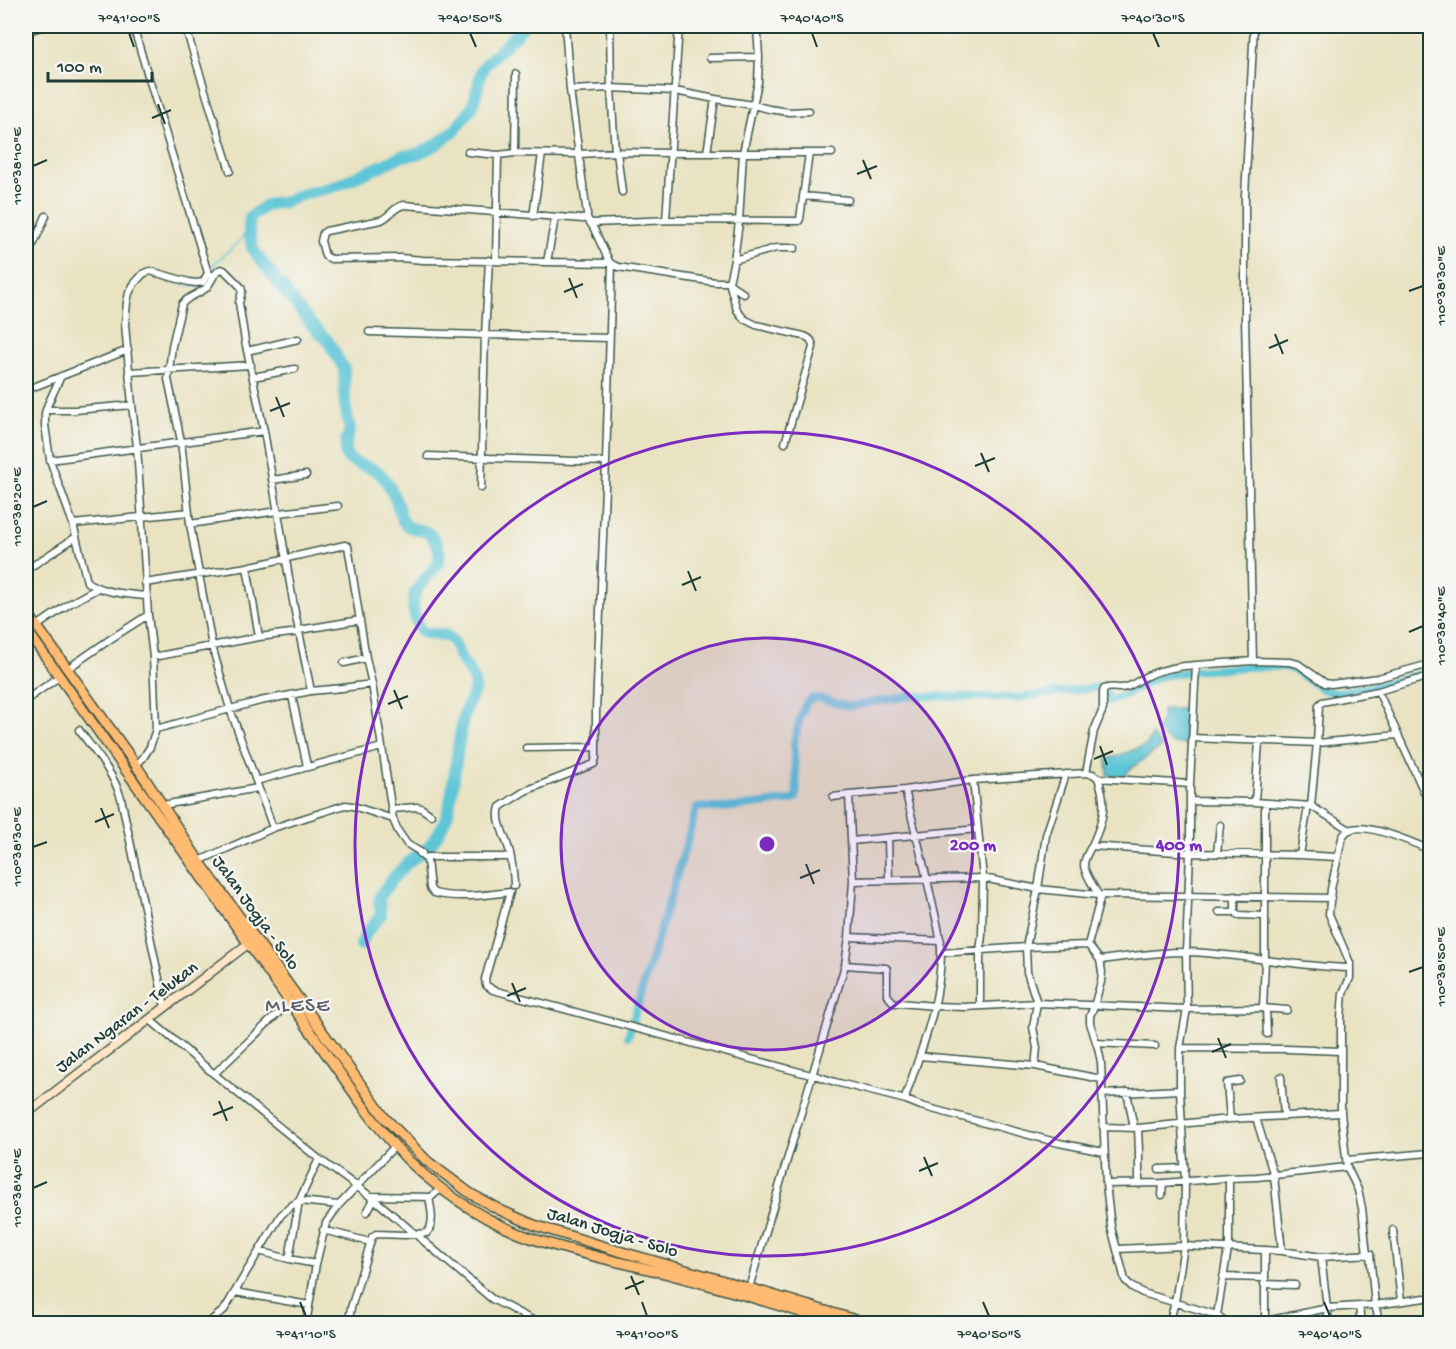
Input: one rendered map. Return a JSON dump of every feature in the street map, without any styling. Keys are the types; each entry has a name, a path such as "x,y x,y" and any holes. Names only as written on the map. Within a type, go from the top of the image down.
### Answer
{"highway":[{"name":"Jalan Jogja - Solo","path":"26,611 136,765 252,941 386,1118 428,1161 471,1194 534,1225 869,1323"},
{"path":"26,629 252,941 290,1002 348,1085 395,1146 416,1168 463,1204 526,1236 595,1257 741,1294 838,1323"},
{"path":"89,718 98,711"}],"main road":[{"name":"Jalan Ngaran - Telukan","path":"26,1114 252,941"}],"street":[{"path":"26,31 43,26"},
{"path":"133,26 211,275 206,288 185,299 182,304 172,346 168,379 181,441 190,524 212,646 230,709 273,828"},
{"path":"185,26 230,171"},
{"path":"514,886 514,873 499,814 500,807 525,790 594,764 596,758 611,264 587,214 570,90 565,26"},
{"path":"610,26 611,88 622,192"},
{"path":"666,220 679,26"},
{"path":"757,26 758,82 743,153 739,222 729,283 737,310 744,319 756,325 804,336 812,341 813,347 785,443"},
{"path":"1253,661 1245,317 1245,196 1254,26"},
{"path":"710,58 759,57"},
{"path":"515,153 516,74"},
{"path":"570,90 611,88 675,91 789,112 809,111"},
{"path":"707,153 715,99"},
{"path":"468,152 498,155 616,152 832,153"},
{"path":"744,294 729,283 618,267 611,264 400,258 331,259 324,254 321,237 326,231 381,220 397,207 404,205 589,220 799,221 808,153"},
{"path":"533,216 542,154"},
{"path":"481,488 484,336 496,213 498,155"},
{"path":"803,196 848,200"},
{"path":"26,246 30,247 34,243 46,216"},
{"path":"547,262 555,218"},
{"path":"734,261 776,248 795,248"},
{"path":"136,765 150,747 156,729 153,657 145,583 137,447 125,324 129,292 143,274 150,271 196,283 203,282 219,270 224,270 241,287 239,303 247,351 264,431 311,691"},
{"path":"369,332 609,338"},
{"path":"247,351 298,339"},
{"path":"26,390 128,350"},
{"path":"129,372 251,365"},
{"path":"253,377 295,369"},
{"path":"61,376 46,410 45,425 50,460 73,524 87,582 98,588 146,596"},
{"path":"46,410 132,405"},
{"path":"50,460 264,431"},
{"path":"428,456 606,462"},
{"path":"272,480 306,475"},
{"path":"190,524 338,506"},
{"path":"73,524 189,512"},
{"path":"26,570 76,537"},
{"path":"145,583 247,567 348,546 393,819 398,831 407,844 426,858 430,888 434,893 476,895 510,892 485,979 486,985 493,990 1059,1143 1104,1152"},
{"path":"247,567 259,637"},
{"path":"37,626 98,588"},
{"path":"67,669 148,615"},
{"path":"153,657 360,620"},
{"path":"344,663 366,658"},
{"path":"1086,773 1094,731 1102,709 1103,692 1110,686 1126,687 1156,673 1196,665 1253,661 1293,662 1331,684 1378,678 1431,664"},
{"path":"1169,1323 1175,1302 1184,1246 1185,1168 1180,1048 1186,1009 1190,784 1196,665"},
{"path":"26,700 60,676"},
{"path":"1300,855 1309,806 1320,703 1377,691 1431,676"},
{"path":"156,729 260,701 311,691 372,684"},
{"path":"1377,691 1431,805"},
{"path":"292,696 307,766"},
{"path":"79,730 108,768 117,783 122,798 165,1007"},
{"path":"1192,738 1317,743 1398,735"},
{"path":"1255,802 1259,741"},
{"path":"163,805 257,784 307,766 382,747"},
{"path":"526,748 596,747"},
{"path":"833,797 973,780 1086,773 1098,778 1190,784"},
{"path":"1035,1066 1037,1048 1033,1027 1037,1003 1027,972 1026,947 1046,836 1066,774"},
{"path":"1088,945 1100,904 1084,865 1103,818 1104,805 1098,778"},
{"path":"973,780 983,878 980,1006"},
{"path":"905,790 941,940 939,985 935,1006 906,1100"},
{"path":"749,1287 845,965 853,881 849,795"},
{"path":"1190,801 1309,806 1350,830"},
{"path":"1265,803 1264,1008 1267,1034"},
{"path":"199,861 273,828 345,805 393,819"},
{"path":"392,809 417,807 431,816"},
{"path":"1217,854 1220,825"},
{"path":"851,841 978,829"},
{"path":"1367,1255 1360,1196 1347,1163 1341,1113 1340,1051 1343,993 1349,982 1350,963 1330,918 1337,857 1342,838 1350,830 1376,831 1402,838 1431,850"},
{"path":"888,838 889,880"},
{"path":"1092,846 1190,853 1337,857"},
{"path":"423,854 510,857"},
{"path":"853,881 983,878 1038,890 1098,895 1331,898"},
{"path":"1219,912 1234,912 1235,896"},
{"path":"1238,915 1264,916"},
{"path":"849,937 941,940"},
{"path":"941,953 1088,945"},
{"path":"1088,945 1100,960 1102,972 1090,1023 1101,1062 1104,1152 1111,1227 1125,1280 1143,1293 1217,1315 1229,1323"},
{"path":"1100,960 1186,952 1308,966 1350,968"},
{"path":"845,965 886,968 887,995 894,1003 935,1006 1037,1003 1186,1009 1287,1010"},
{"path":"214,1074 290,1002"},
{"path":"149,1019 318,1158 372,1198 492,1299 540,1323"},
{"path":"1096,1043 1155,1046"},
{"path":"1180,1048 1340,1051"},
{"path":"920,1056 1035,1066 1101,1078"},
{"path":"1281,1077 1284,1116"},
{"path":"1230,1119 1227,1083 1240,1081"},
{"path":"1102,1094 1180,1090"},
{"path":"1127,1092 1140,1151 1140,1184"},
{"path":"1103,1127 1136,1128 1230,1119 1341,1113"},
{"path":"1256,1118 1274,1176 1282,1251"},
{"path":"306,1323 326,1223 339,1205 395,1146"},
{"path":"1106,1184 1274,1176 1347,1163 1431,1153"},
{"path":"289,1259 299,1202 318,1158"},
{"path":"1159,1169 1185,1168"},
{"path":"1214,1323 1228,1249 1228,1178"},
{"path":"1162,1195 1163,1183"},
{"path":"372,1198 429,1197 442,1188"},
{"path":"348,1323 372,1237 376,1234 427,1233 430,1229 432,1214 429,1197"},
{"path":"367,1212 372,1198"},
{"path":"207,1323 224,1310 281,1215 291,1206 299,1202 339,1205"},
{"path":"323,1230 370,1242"},
{"path":"1393,1230 1400,1276 1401,1301"},
{"path":"1117,1249 1184,1246 1282,1251 1321,1257 1370,1254 1375,1305 1380,1323"},
{"path":"1265,1250 1265,1321"},
{"path":"259,1251 316,1264"},
{"path":"1321,1257 1329,1323"},
{"path":"1223,1276 1295,1285"},
{"path":"235,1292 309,1305"},
{"path":"1252,1323 1328,1308 1375,1305 1425,1298"},
{"path":"1359,1306 1361,1323"}],"water":[{"path":"1162,709 1186,709 1185,745 1171,743 1156,732 1163,718"},
{"path":"1152,735 1161,747 1129,770 1124,778 1108,776 1107,759 1147,745"}],"waterway":[{"path":"361,945 366,933 381,915 379,899 382,893 394,877 430,845 446,818 462,724 475,686 452,640 445,635 425,633 420,630 417,623 414,596 438,563 439,549 428,533 405,524 385,479 378,472 346,456 346,442 350,430 345,405 344,369 328,341 310,323 256,254 252,247 250,218 265,206 333,187 401,156 417,154 436,145 456,129 473,106 483,68 524,26"},
{"path":"157,278 203,286 215,263 242,239 249,223"},
{"path":"628,1036 696,808 738,807 796,798 794,743 803,711 807,702 812,699 819,698 851,706 911,696 1017,698 1099,687 1105,691 1110,701 1161,676 1246,667 1285,667 1294,670 1322,689 1338,692 1377,686 1430,671"}],"district":[{"name":"MLESE","path":"298,1004"}]}
